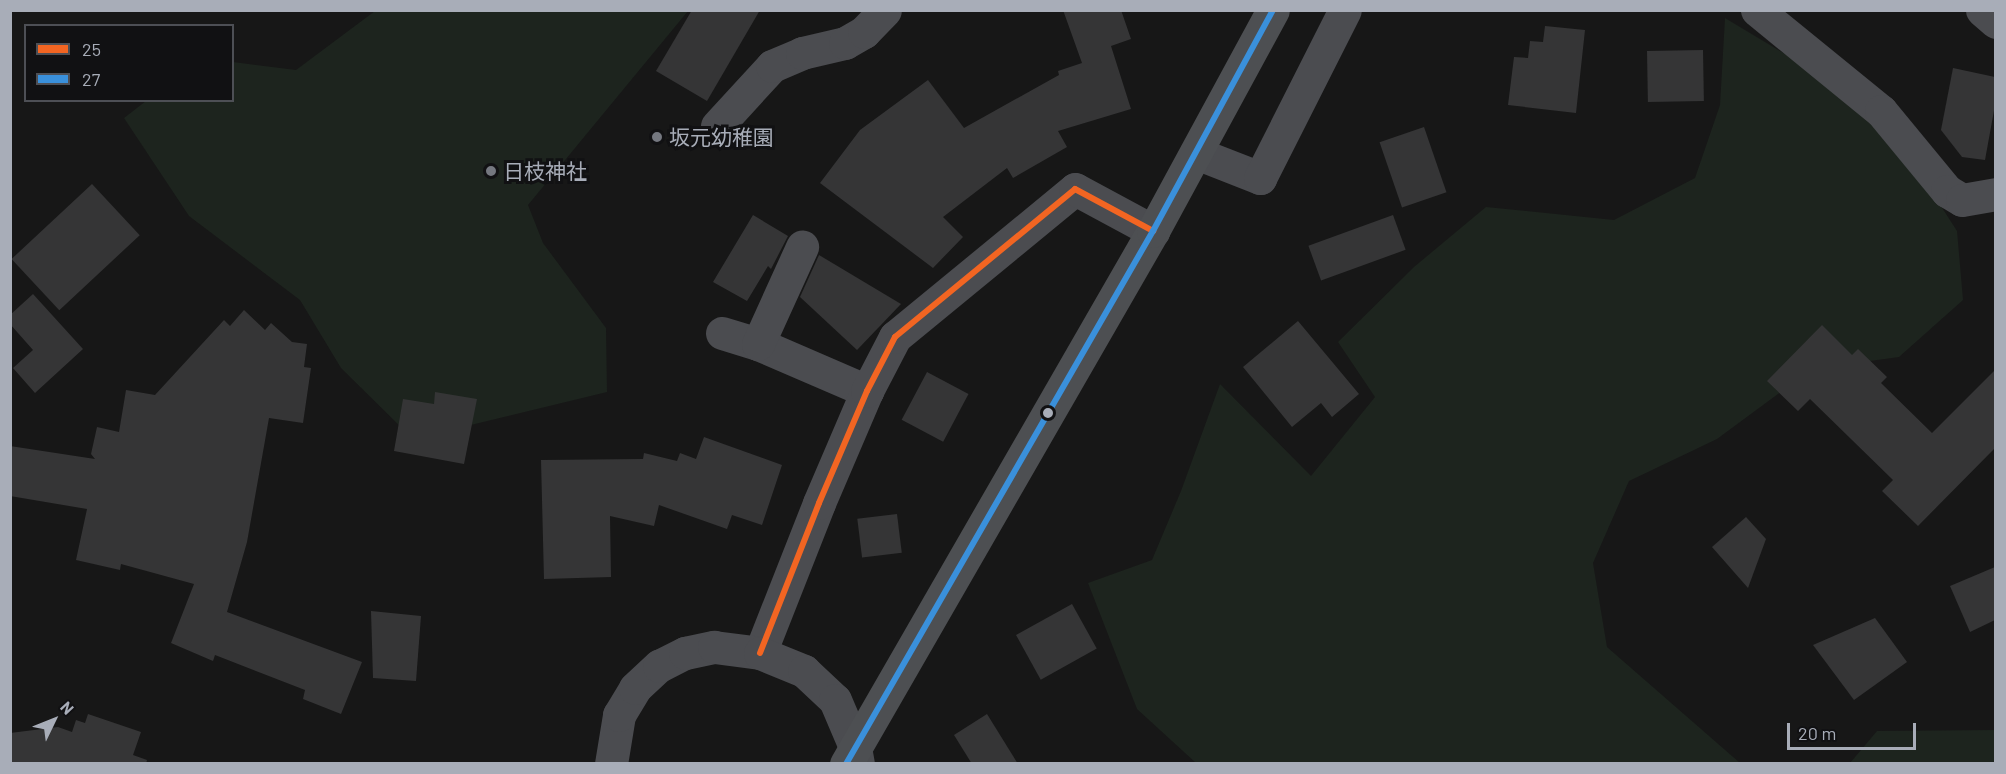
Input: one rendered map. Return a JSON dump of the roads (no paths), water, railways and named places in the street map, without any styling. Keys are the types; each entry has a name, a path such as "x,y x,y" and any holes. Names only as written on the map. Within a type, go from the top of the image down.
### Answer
{"main road":[{"path":"853,758 1154,231 1273,10"}],"street":[{"path":"717,126 772,66 802,53 845,44 864,32 885,10"},
{"path":"1196,153 1260,178 1345,10"},
{"path":"1757,10 1881,111 1947,191 1962,200 1995,194"},
{"path":"1982,10 1995,22"},
{"path":"760,653 819,503 867,391 895,337 1075,189 1154,231"},
{"path":"758,345 802,247"},
{"path":"722,333 758,345 867,391"},
{"path":"611,764 619,715 635,688 659,666 685,653 714,647 760,653 804,671 835,700 853,758"}],"place":[{"name":"坂元幼稚園","path":"657,137"},
{"name":"日枝神社","path":"491,171"}]}
